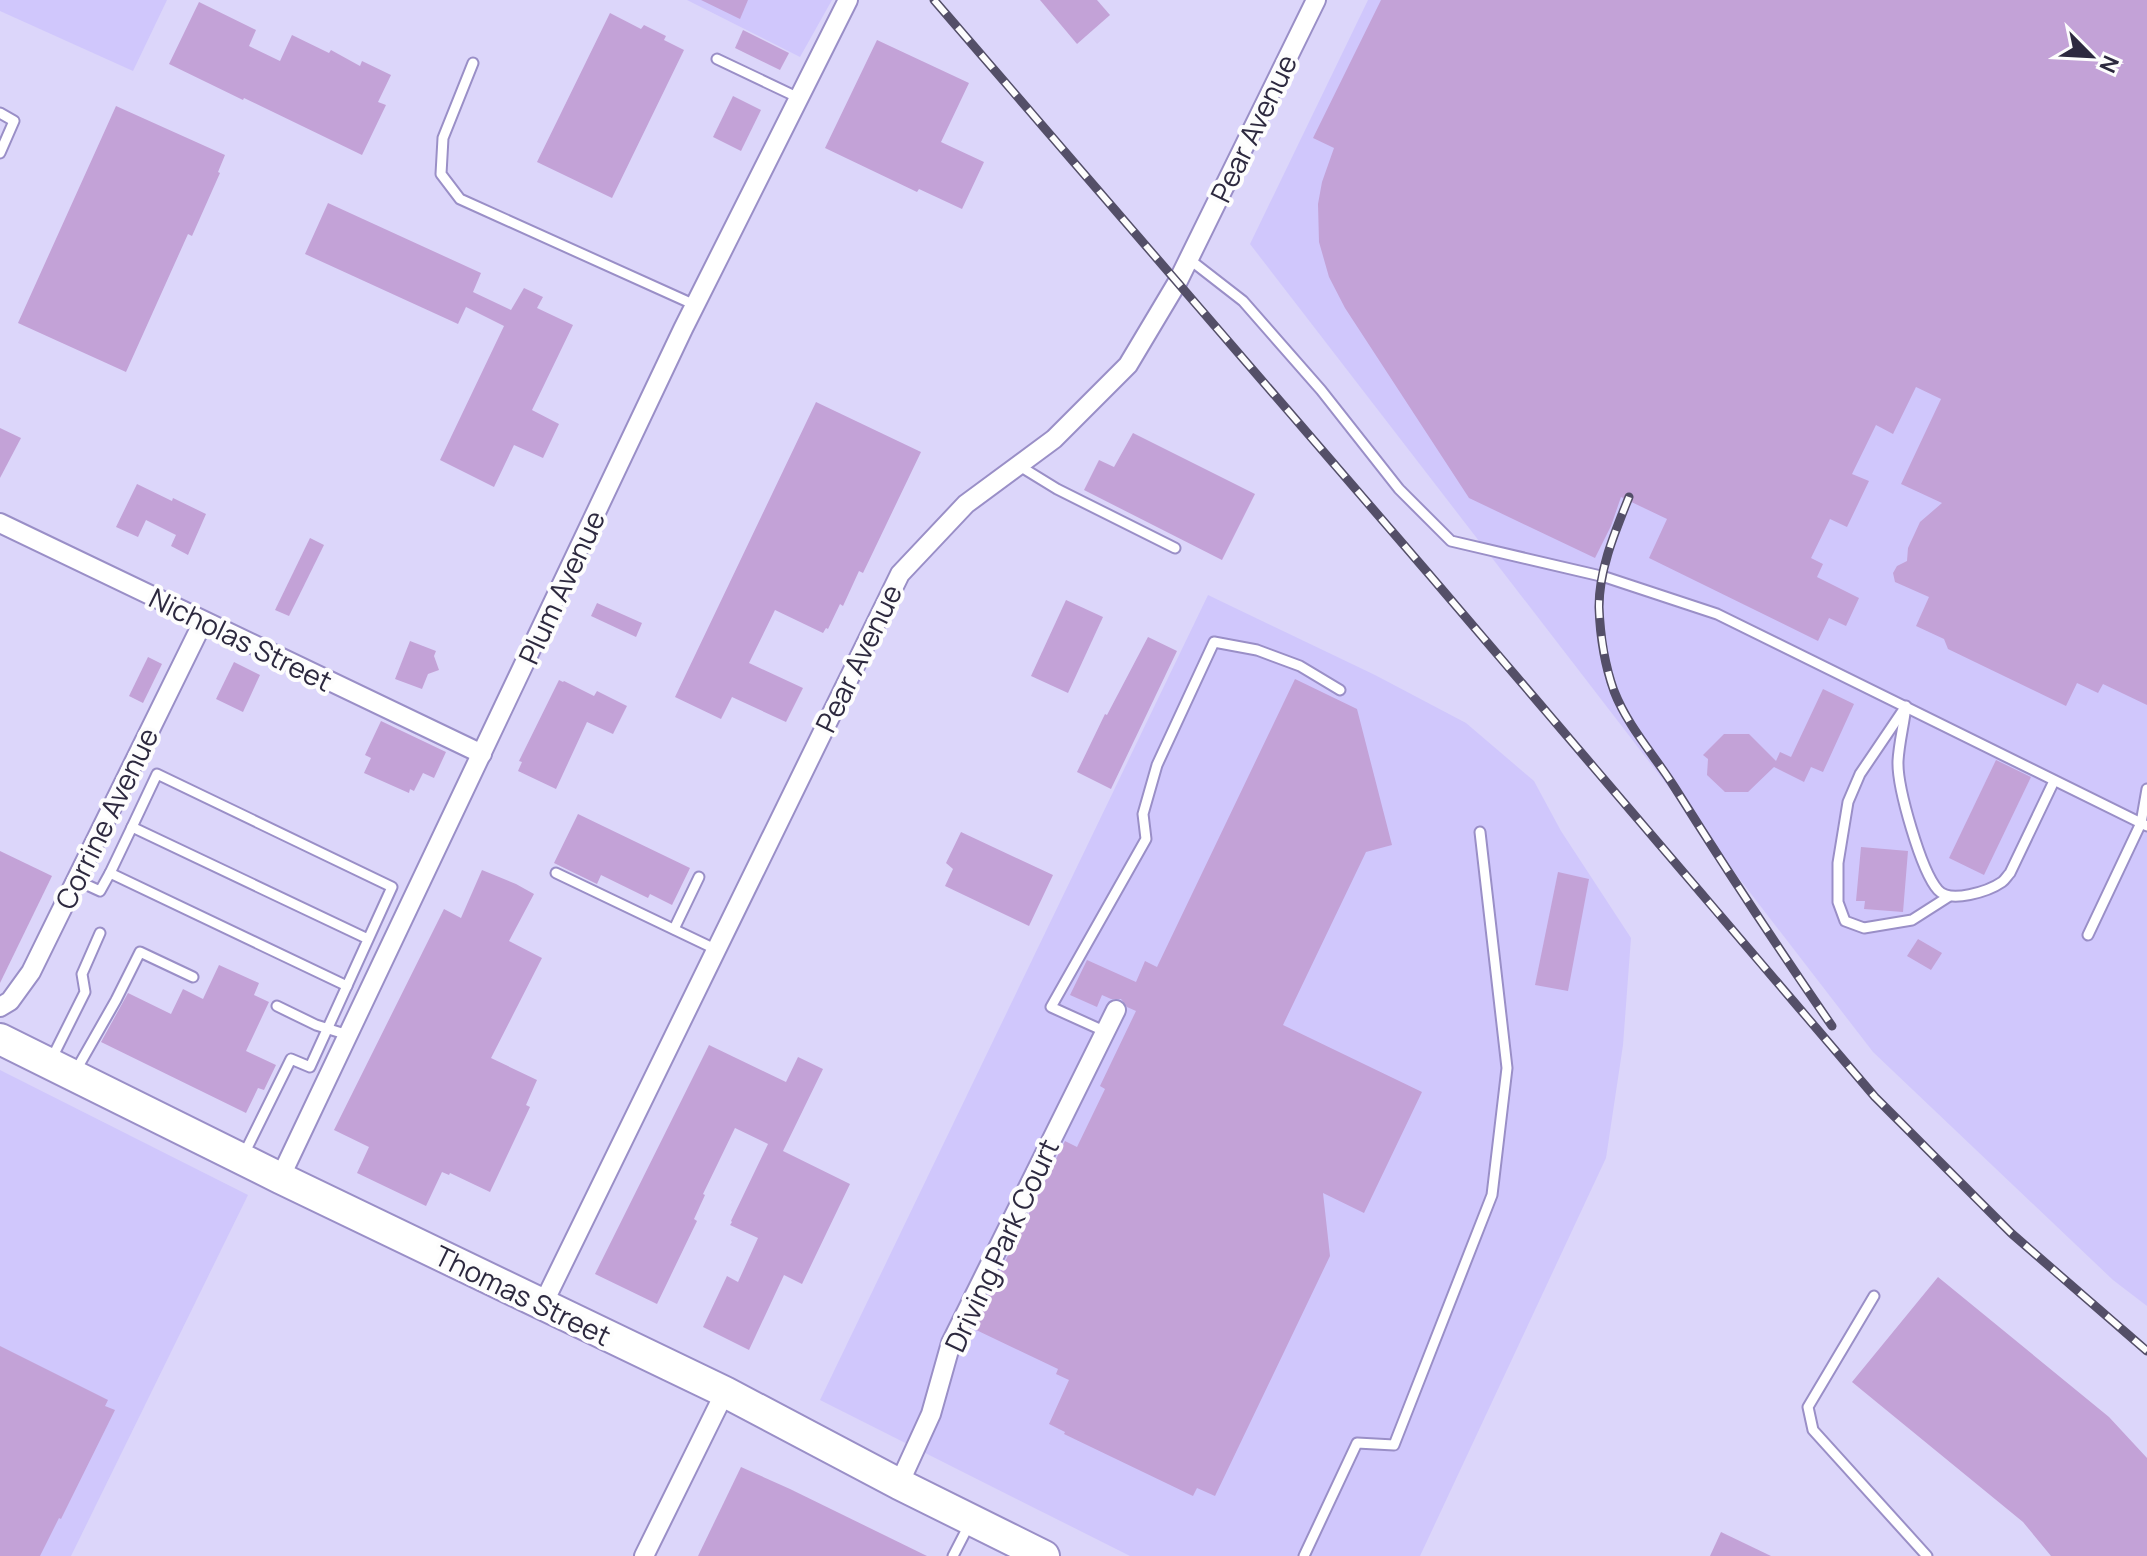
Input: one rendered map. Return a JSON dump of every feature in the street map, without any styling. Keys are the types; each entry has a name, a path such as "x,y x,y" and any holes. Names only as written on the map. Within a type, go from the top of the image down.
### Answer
{"main road":[{"name":"Thomas Street","path":"0,1039 725,1392 1044,1556"}],"street":[{"name":"Plum Avenue","path":"280,1178 695,305 848,0"},
{"name":"Pear Avenue","path":"543,1304 900,574 966,504 1054,439 1128,365 1177,283 1316,0"},
{"name":"Nicholas Street","path":"0,523 482,754"},
{"name":"Corrine Avenue","path":"0,1007 10,1001 31,972 203,622"},
{"name":"Driving Park Court","path":"899,1484 931,1414 951,1343 1116,1010"},
{"path":"644,1556 725,1392"}],"lane":[{"path":"717,59 799,98"},
{"path":"473,63 443,138 441,174 460,199 695,305"},
{"path":"0,113 14,121 0,153"},
{"path":"1189,259 1243,301 1321,390 1399,489 1451,541 1605,577 1717,614 2144,825"},
{"path":"1018,465 1057,489 1175,548"},
{"path":"1104,1031 1051,1007 1146,839 1143,814 1157,765 1214,642 1257,650 1300,666 1340,690"},
{"path":"1906,706 1898,762 1902,796 1928,871 1939,891 1948,897"},
{"path":"1906,706 1860,774 1848,802 1838,863 1838,902 1845,921 1864,928 1912,920 1948,897 1970,895 2001,882 2010,873 2054,781"},
{"path":"76,880 100,891 157,774 392,887 310,1067 291,1059 242,1159"},
{"path":"2088,935 2144,825 2147,789"},
{"path":"132,827 368,939"},
{"path":"1304,1556 1357,1443 1394,1445 1492,1195 1507,1068 1480,832"},
{"path":"110,873 347,986"},
{"path":"556,873 715,949"},
{"path":"674,929 699,877"},
{"path":"61,1069 85,992 82,974 100,933"},
{"path":"61,1069 116,1000 140,952 193,977"},
{"path":"277,1006 316,1025 348,1035"},
{"path":"1874,1296 1808,1407 1813,1430 1927,1556"},
{"path":"953,1556 971,1520"}],"shaded area":[{"path":"0,0 167,0 133,71 0,11"},
{"path":"687,0 832,0 800,57"},
{"path":"1368,0 2147,0 2147,1306 2113,1280 1873,1052 1250,244"},
{"path":"1208,595 1375,675 1466,723 1534,781 1561,831 1631,938 1623,1045 1606,1158 1420,1556 1130,1556 820,1400"},
{"path":"0,1070 248,1195 71,1556 0,1556"}],"building":[{"path":"701,0 748,0 740,19"},
{"path":"1040,0 1097,0 1110,15 1077,44"},
{"path":"1381,0 2147,0 2147,705 2103,684 2098,693 2077,683 2066,706 1948,649 1944,639 1916,626 1929,597 1895,582 1893,573 1897,566 1907,561 1908,548 1920,522 1942,503 1901,484 1941,399 1916,387 1893,434 1876,425 1852,474 1869,481 1847,527 1830,519 1811,558 1823,564 1817,577 1859,598 1846,626 1829,618 1818,641 1649,558 1667,519 1621,497 1595,558 1469,498 1345,308 1329,277 1319,242 1318,204 1334,148 1313,138"},
{"path":"199,2 256,30 249,46 280,61 292,35 329,53 331,50 360,66 362,61 391,75 378,102 386,105 362,155 169,64"},
{"path":"610,13 641,29 644,25 666,36 664,40 684,50 612,198 537,162"},
{"path":"743,30 789,53 780,70 735,48"},
{"path":"877,40 969,83 941,142 984,162 962,209 919,189 917,192 825,148"},
{"path":"733,96 761,110 741,151 713,137"},
{"path":"116,106 225,155 192,236 188,234 126,372 18,323"},
{"path":"328,203 481,273 473,292 511,310 524,288 543,297 537,308 573,325 532,410 559,424 543,458 514,445 494,487 440,460 504,326 466,307 458,324 305,254"},
{"path":"816,402 921,452 863,573 859,571 828,629 823,633 775,610 749,663 803,688 786,722 732,697 721,719 675,697"},
{"path":"0,428 21,438 0,478"},
{"path":"1133,433 1255,494 1222,560 1084,490 1099,460 1114,467"},
{"path":"137,484 206,514 188,555 171,546 176,535 146,520 138,537 116,527"},
{"path":"310,538 324,545 289,616 275,610"},
{"path":"1066,600 1103,617 1068,693 1031,676"},
{"path":"597,603 642,623 636,637 591,616"},
{"path":"1148,637 1177,651 1111,789 1077,772"},
{"path":"410,641 436,651 434,656 439,670 428,674 422,689 395,679"},
{"path":"148,657 162,664 143,703 129,696"},
{"path":"234,662 260,675 243,712 216,699"},
{"path":"1295,679 1357,709 1392,845 1366,852 1283,1025 1422,1092 1364,1213 1323,1193 1330,1256 1215,1496 1197,1488 1193,1496 1049,1424 1069,1380 1056,1374 1058,1369 972,1328 1065,1141 1077,1147 1105,1089 1100,1086 1136,1011 1127,1007 1121,999 1102,995 1097,1007 1070,995 1087,960 1136,982 1145,961 1157,967"},
{"path":"559,680 594,696 597,691 627,706 613,734 587,722 556,789 518,771 522,762 519,761"},
{"path":"1823,689 1854,704 1823,772 1811,767 1804,782 1774,767 1748,792 1725,792 1707,775 1708,759 1703,755 1724,734 1749,734 1776,761 1780,752 1791,757"},
{"path":"381,721 446,752 434,778 423,773 414,791 410,789 409,793 364,773 371,758 365,755"},
{"path":"1996,760 2031,777 1984,875 1949,858"},
{"path":"578,814 690,868 672,905 650,894 648,898 601,875 597,884 554,863"},
{"path":"961,832 1053,875 1029,926 945,886 953,869 946,863"},
{"path":"1861,847 1908,851 1903,912 1864,909 1865,901 1856,901"},
{"path":"0,851 52,876 0,983"},
{"path":"482,870 534,894 509,941 542,958 491,1058 537,1080 526,1105 530,1107 490,1192 442,1172 426,1206 357,1173 369,1147 334,1130 444,909 461,918"},
{"path":"1558,872 1589,879 1568,991 1535,985"},
{"path":"1918,939 1942,953 1931,970 1907,956"},
{"path":"219,965 259,983 254,995 269,1002 246,1051 276,1065 264,1090 258,1088 246,1113 101,1042 128,993 171,1014 183,989 203,999"},
{"path":"709,1045 786,1082 798,1057 823,1069 783,1151 850,1184 802,1284 784,1275 749,1350 703,1327 727,1276 738,1282 758,1238 730,1225 768,1144 735,1128 703,1194 694,1219 697,1221 657,1304 595,1274"},
{"path":"1938,1277 2109,1417 2147,1458 2147,1556 2051,1556 2023,1522 1852,1382"},
{"path":"0,1346 108,1400 105,1406 115,1410 40,1556 0,1556"},
{"path":"741,1467 790,1489 927,1556 698,1556"},
{"path":"1721,1532 1771,1556 1710,1556"}],"railway":[{"path":"934,0 1875,1097 2011,1233 2147,1351"},
{"path":"1629,497 1609,551 1600,593 1602,639 1614,691 1634,729 1832,1026"}]}
